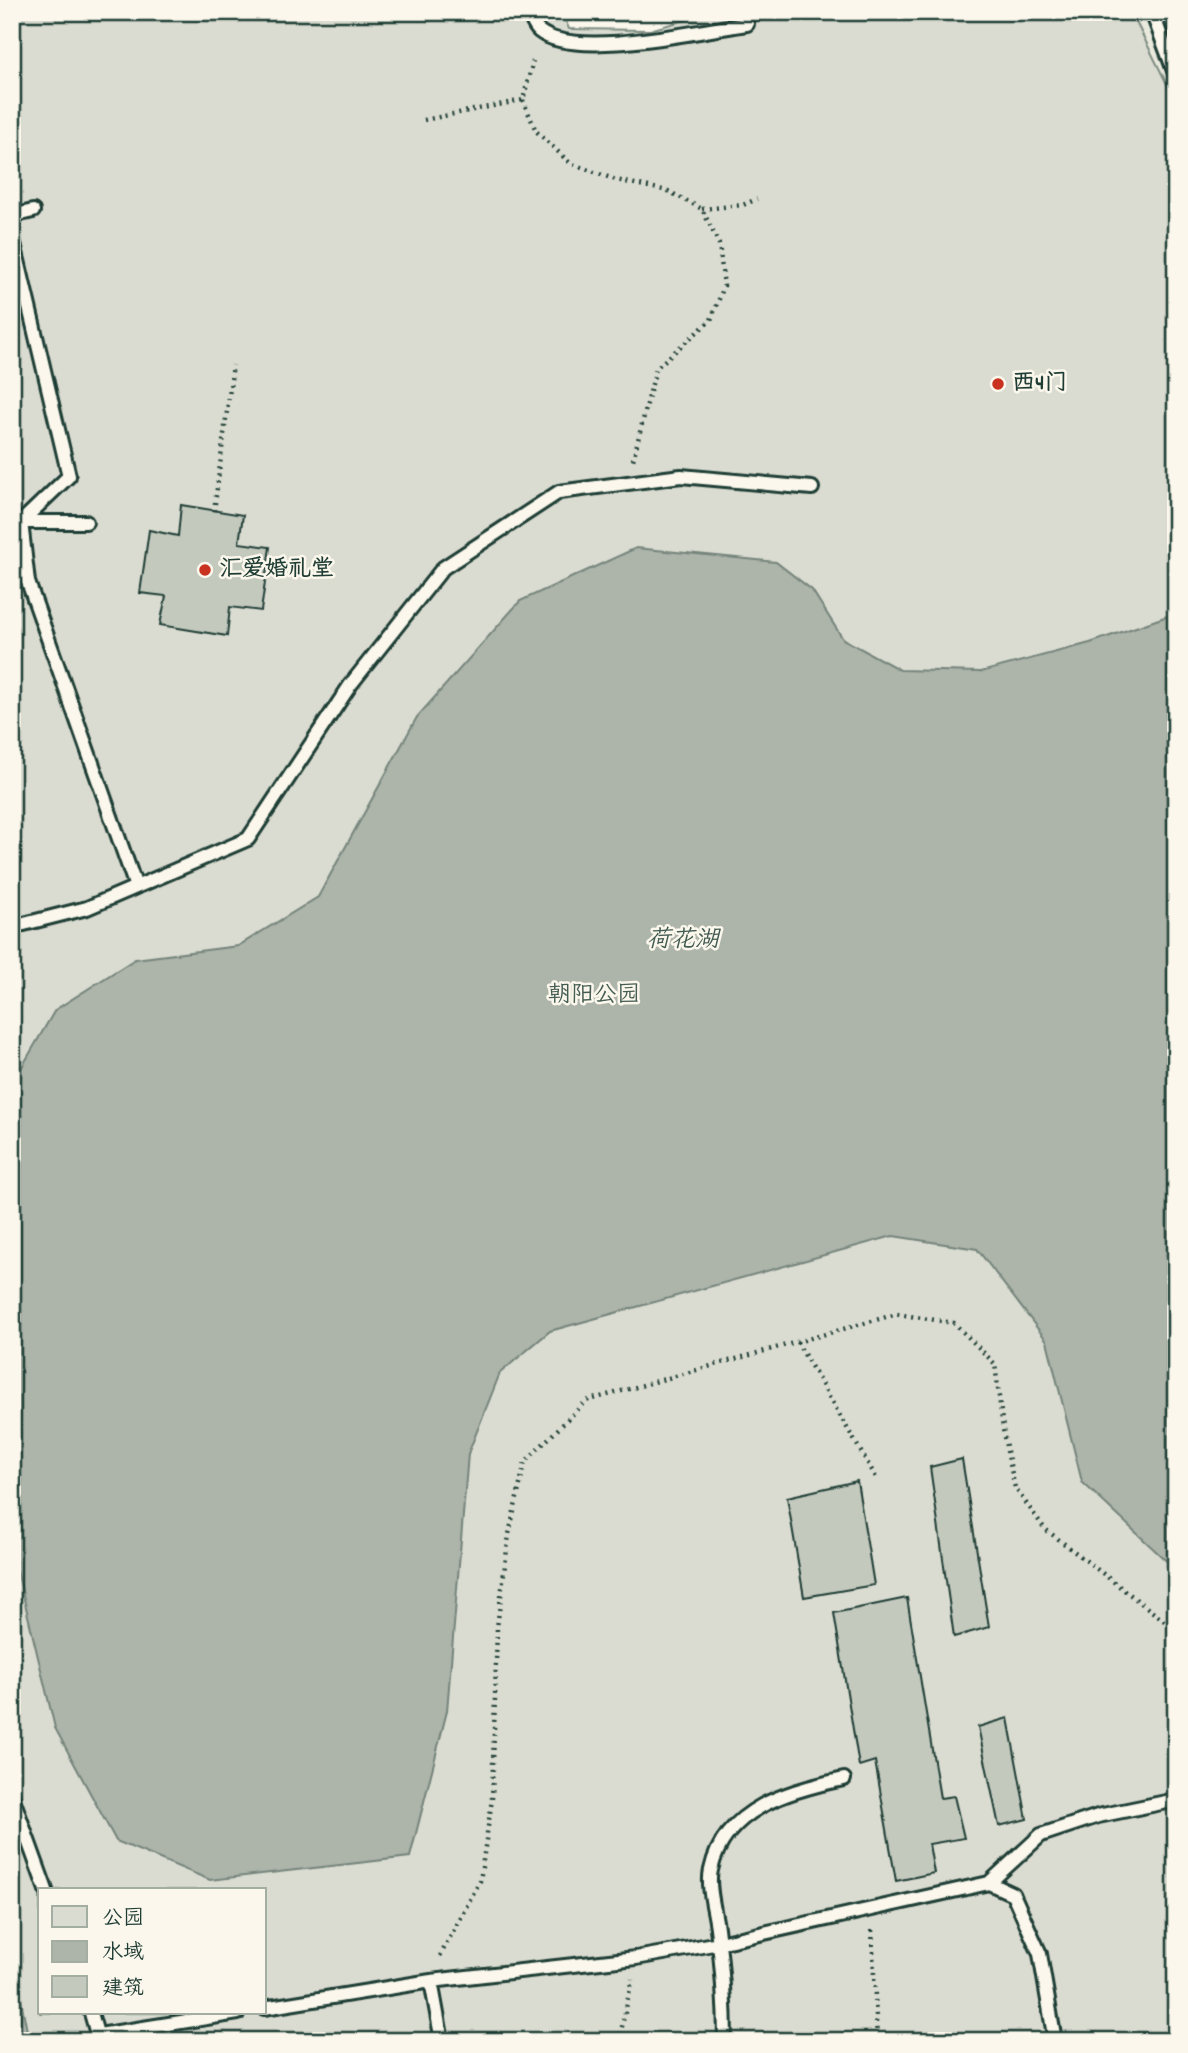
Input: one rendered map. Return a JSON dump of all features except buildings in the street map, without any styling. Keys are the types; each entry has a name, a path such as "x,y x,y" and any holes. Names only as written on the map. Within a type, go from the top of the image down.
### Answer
{"lane":[{"path":"528,12 539,31 570,43 659,40 747,23"},
{"path":"1153,12 1176,76"},
{"path":"12,216 33,211"},
{"path":"12,235 69,476 17,522"},
{"path":"12,927 87,908 248,839 351,684 443,568 559,492 681,476 812,488"},
{"path":"17,522 28,582 136,887"},
{"path":"17,522 86,522"},
{"path":"725,2041 719,1943 710,1871 725,1835 760,1804 806,1787 844,1779"},
{"path":"12,1796 45,1888"},
{"path":"266,2008 431,1981 636,1958 719,1943 989,1883 1041,1835 1098,1816 1176,1800"},
{"path":"989,1883 1013,1895 1040,1954 1055,2041"},
{"path":"431,1981 442,2041"},
{"path":"91,2014 99,2038 232,2014"}],"path":[{"path":"533,61 523,100 536,131 570,163 616,180 668,191 702,209 743,205 757,199"},
{"path":"424,120 523,100"},
{"path":"622,483 637,452 656,368 711,320 724,286 719,244 702,209"},
{"path":"214,510 233,365"},
{"path":"431,1981 443,1947 480,1881 492,1799 497,1627 509,1534 525,1462 586,1401 897,1314 954,1323 995,1364 1015,1489 1045,1529 1176,1630"},
{"path":"797,1342 877,1479"},
{"path":"872,1908 877,2041"},
{"path":"619,2041 636,1958"}],"shaded area":[{"path":"1131,12 1176,12 1176,102"}],"green space":[{"name":"朝阳公园","path":"12,12 562,12 569,29 650,30 713,12 1131,12 1176,102 1176,2041 12,2041"}],"water":[{"name":"荷花湖","path":"636,548 776,562 812,590 843,639 900,670 981,672 1090,643 1176,613 1176,1570 1082,1482 1047,1341 977,1249 893,1236 550,1331 500,1373 468,1454 447,1711 410,1857 210,1880 116,1841 55,1728 16,1566 12,1494 12,1084 55,1010 135,959 238,946 318,897 417,717 520,601"},
{"path":"12,1954 29,2041 12,2041"}],"place":[{"name":"西4门","path":"998,384"},
{"name":"汇爱婚礼堂","path":"205,570"}]}
